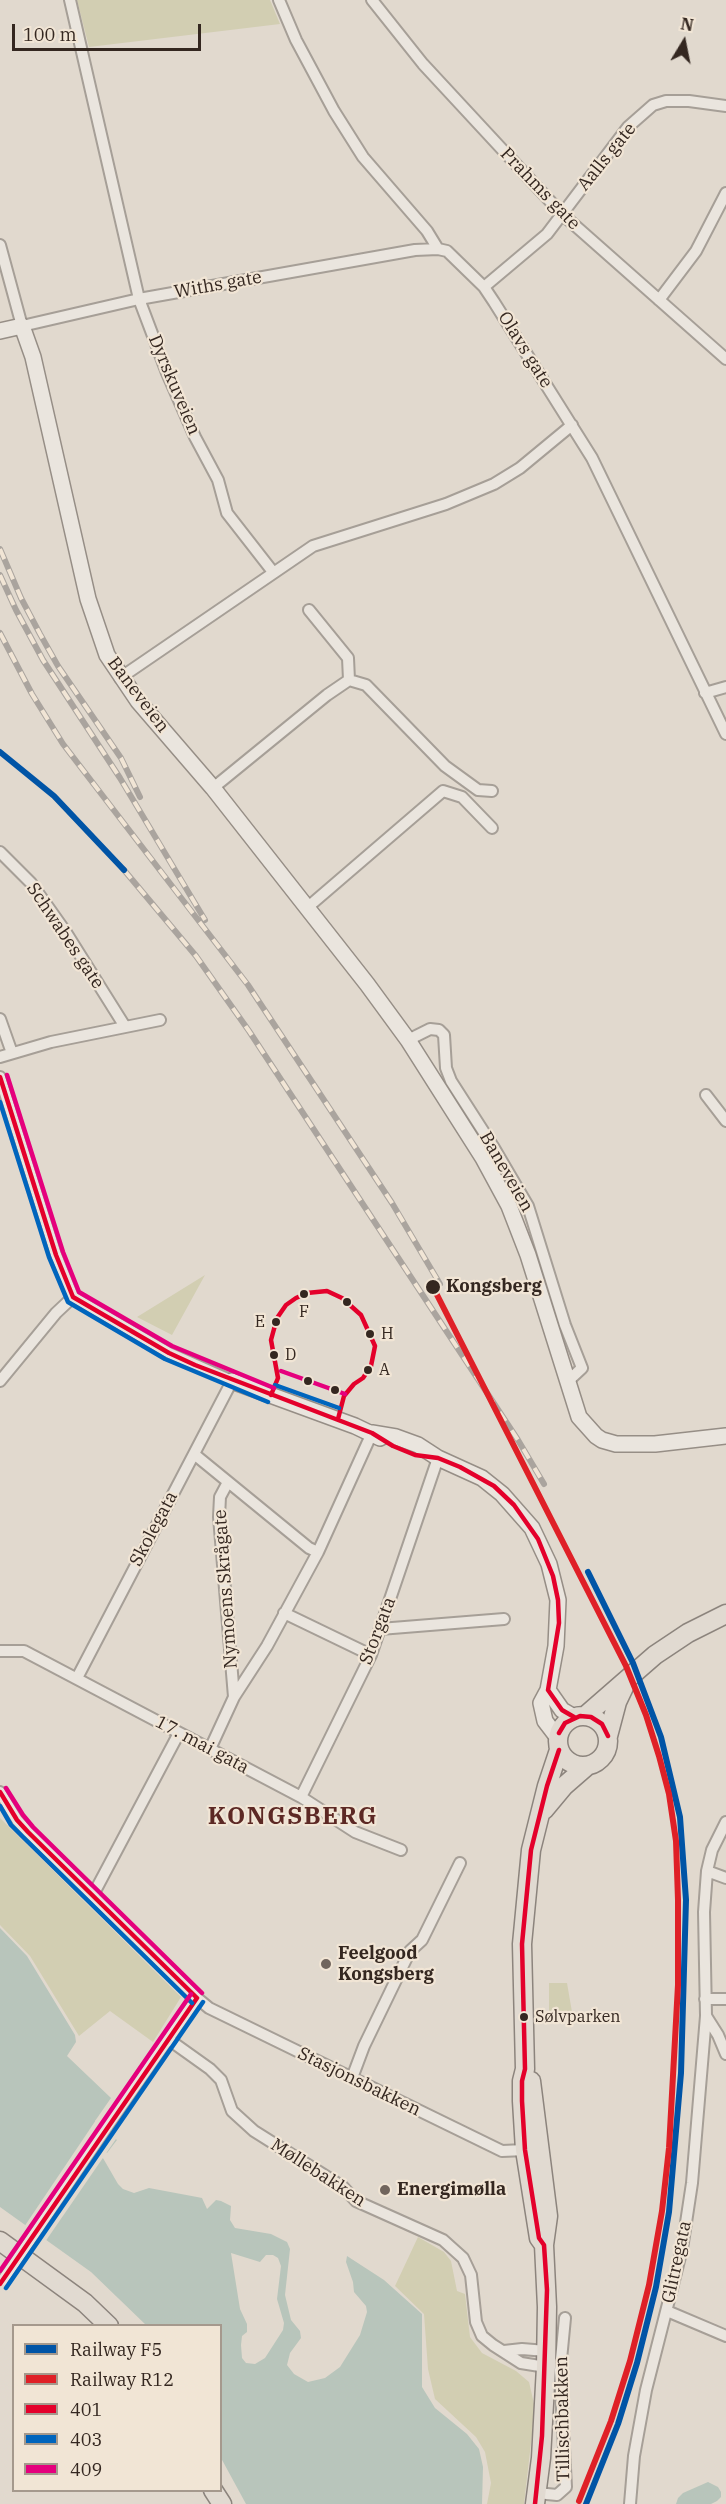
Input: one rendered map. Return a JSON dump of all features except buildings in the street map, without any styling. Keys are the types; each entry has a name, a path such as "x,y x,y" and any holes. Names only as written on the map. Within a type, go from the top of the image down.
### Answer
{"main road":[{"name":"Withs gate","path":"0,331 22,326"},
{"name":"Baneveien","path":"22,326 33,357 93,617 107,655 120,678 213,788 308,907 408,1040 487,1166 509,1206 528,1255 579,1418 596,1436 608,1442 641,1444 726,1436"},
{"path":"232,1381 372,1433 393,1446 415,1455 438,1458 494,1486 523,1517 545,1552 556,1587 559,1612 556,1646 542,1709 546,1721 570,1763 587,1766"},
{"path":"544,2245 539,2238 525,2150 522,2081 525,2068 523,1925 531,1850 558,1744 565,1723 580,1716 666,1647 726,1614"},
{"path":"539,1816 559,1791 587,1766 598,1762 605,1753 617,1702 628,1678"},
{"path":"548,1690 562,1710 597,1720 608,1736"},
{"path":"525,2068 531,2080 547,2207 547,2236 544,2245 547,2290 546,2359 536,2499"},
{"path":"0,2241 85,2303 108,2324"}],"street":[{"name":"Dyrskuveien","path":"70,0 139,299 167,373 195,437 218,480 227,513 273,572"},
{"name":"Olavs gate","path":"279,0 296,40 334,111 363,157 427,231 438,249 447,251 457,259 484,287 572,424 606,485 726,734"},
{"name":"Prahms gate","path":"372,0 423,64 562,214 726,360"},
{"name":"Aalls gate","path":"484,287 547,234 628,127 653,105 666,101 690,101 726,106"},
{"path":"659,300 696,251 726,193"},
{"name":"Baneveien","path":"0,245 22,326"},
{"name":"Withs gate","path":"22,326 139,299 415,250 438,249"},
{"path":"120,678 313,546 446,504 494,484 520,468 572,424"},
{"path":"309,610 348,658 349,680"},
{"path":"213,788 318,702 349,680"},
{"path":"349,680 366,685 445,766 478,790 492,791"},
{"path":"705,693 726,687"},
{"path":"308,907 443,791 462,797 492,828"},
{"name":"Schwabes gate","path":"0,852 30,883 64,931 124,1025"},
{"path":"0,1019 12,1053"},
{"path":"0,1057 124,1025 160,1020"},
{"name":"Baneveien","path":"408,1040 430,1029 439,1030 444,1035 446,1068 451,1081 528,1206 565,1324 582,1368 568,1381"},
{"path":"0,1077 56,1255 74,1297 169,1353 232,1381"},
{"path":"705,1095 726,1121"},
{"path":"0,1381 56,1313 74,1297"},
{"name":"Skolegata","path":"77,1678 232,1381"},
{"path":"210,1749 234,1697 267,1646 318,1552 372,1433"},
{"path":"194,1454 309,1548 318,1552"},
{"name":"Storgata","path":"301,1797 371,1655 438,1458"},
{"name":"Nymoens Skrågate","path":"228,1482 220,1497 219,1517 234,1697"},
{"path":"284,1613 371,1655"},
{"path":"380,1629 504,1619"},
{"name":"17. mai gata","path":"0,1651 24,1651 301,1797 355,1832 401,1850"},
{"path":"93,1894 179,1732"},
{"name":"Stasjonsbakken","path":"0,1792 22,1826 209,2008 502,2151 525,2150"},
{"name":"Glitregata","path":"630,2504 634,2456 644,2401 682,2249 692,2183 706,2016 704,1912 707,1870 712,1850 726,1822"},
{"path":"352,2078 364,2046 410,1951 422,1940 460,1863"},
{"path":"707,1870 726,1878"},
{"path":"1,2282 197,1998"},
{"path":"705,1999 726,1999"},
{"path":"706,2016 726,2054"},
{"name":"Møllebakken","path":"168,2039 210,2069 221,2080 232,2111 254,2131 343,2187 356,2201 443,2240 463,2258 471,2275 479,2330 486,2341 521,2363 546,2359"},
{"path":"667,2311 726,2336"},
{"name":"Tillischbakken","path":"536,2499 557,2495 566,2487 560,2370 565,2318"},
{"path":"504,2351 522,2349 546,2359"}],"shaded area":[{"path":"77,0 270,0 280,24 89,47"},
{"path":"205,1275 172,1335 137,1317"},
{"path":"0,1818 181,1997 153,2042 110,2011 79,2036 30,1956 0,1925"},
{"path":"0,1928 27,1956 75,2035 76,2042 67,2056 111,2098 95,2121 117,2140 107,2153 96,2146 118,2184 123,2189 134,2193 149,2188 202,2198 207,2209 216,2200 221,2201 231,2206 230,2220 235,2228 271,2234 287,2242 290,2249 285,2295 291,2320 300,2331 301,2338 290,2353 287,2365 294,2374 308,2382 325,2378 340,2367 360,2335 367,2312 366,2306 354,2292 346,2262 347,2256 384,2280 422,2314 422,2387 435,2408 467,2434 479,2449 483,2467 482,2504 246,2504 222,2460 222,2324 145,2324 91,2272 0,2207","holes":["231,2253 260,2262 266,2255 278,2258 281,2266 277,2299 284,2323 283,2330 265,2358 255,2364 246,2363 242,2358 241,2345 242,2336 247,2332 247,2324 240,2309"]},
{"path":"549,1983 567,1983 572,2012 549,2012"},
{"path":"418,2237 444,2252 451,2261 457,2291 465,2294 470,2337 482,2353 516,2371 529,2382 535,2408 524,2504 487,2504 491,2483 485,2452 476,2437 435,2399 428,2369 424,2314 395,2286"},
{"path":"708,2482 718,2487 721,2492 721,2497 717,2501 711,2504 676,2504 683,2493"}],"pier":[{"path":"96,2120 118,2136 45,2242 24,2227"}],"railway":[{"path":"0,549 21,598 58,666 121,758 140,797"},
{"path":"0,575 43,660 120,778 205,920"},
{"path":"0,633 32,694 63,744 248,985 392,1203 440,1284"},
{"path":"124,870 196,956 249,1031 518,1440 544,1484"}],"rail line":[{"name":"F5","path":"0,752 54,796 124,870"},
{"name":"R12","path":"433,1287 626,1666 646,1715 659,1756 669,1794 676,1841 678,1985 669,2148 662,2211 649,2285 630,2361 611,2421 579,2501"},
{"name":"F5","path":"586,2504 618,2424 637,2363 656,2287 669,2212 681,2073 686,1900 680,1817 661,1737 633,1663 588,1572"}],"transit line":[{"name":"409","path":"7,1075 63,1252 79,1292 172,1346 274,1388"},
{"name":"401","path":"0,1077 56,1255 73,1297 169,1353 195,1365 372,1433 393,1446 415,1455 438,1458 460,1467 494,1486 514,1505 538,1539 553,1576 558,1600 559,1623 548,1690 562,1710 574,1717"},
{"name":"403","path":"0,1102 49,1257 68,1302 165,1359 268,1402"},
{"name":"401","path":"271,1395 278,1378 271,1340 277,1318 286,1305 296,1298 307,1293 327,1291 342,1298 361,1315 375,1346 371,1366 363,1378 354,1384 344,1396 338,1419"},
{"name":"409","path":"281,1371 345,1394"},
{"name":"403","path":"275,1385 339,1408"},
{"name":"401","path":"559,1733 565,1723 580,1716 591,1717 602,1724 608,1736"},
{"name":"401","path":"535,2504 542,2436 547,2290 544,2245 539,2238 525,2150 522,2101 522,2081 525,2069 522,1944 531,1850 547,1786 559,1750"},
{"name":"409","path":"6,1788 33,1827 202,1993"},
{"name":"401","path":"0,1792 17,1820 28,1832 197,1998"},
{"name":"403","path":"0,1806 11,1825 192,2003"},
{"name":"409","path":"0,2271 191,1994"},
{"name":"401","path":"0,2284 197,1998"},
{"name":"403","path":"6,2288 203,2002"}],"place":[{"name":"Kongsberg","path":"433,1287"},
{"name":"F","path":"304,1294"},
{"name":"E","path":"276,1322"},
{"name":"H","path":"370,1334"},
{"name":"D","path":"274,1355"},
{"name":"A","path":"368,1370"},
{"name":"Feelgood Kongsberg","path":"326,1964"},
{"name":"Sølvparken","path":"524,2017"},
{"name":"Energimølla","path":"385,2190"}],"district":[{"name":"KONGSBERG","path":"293,1817"}]}
